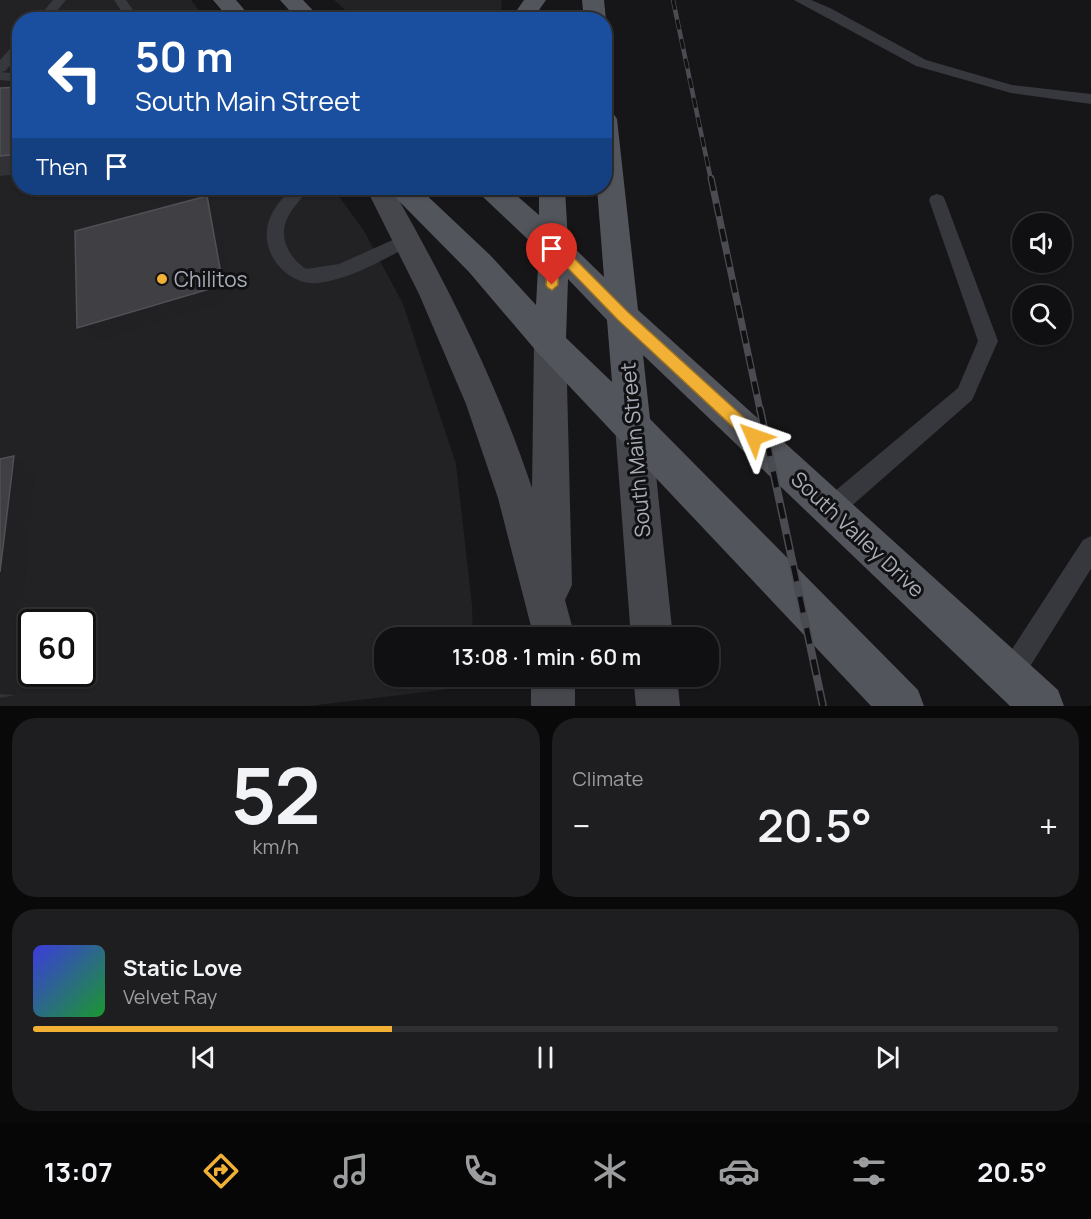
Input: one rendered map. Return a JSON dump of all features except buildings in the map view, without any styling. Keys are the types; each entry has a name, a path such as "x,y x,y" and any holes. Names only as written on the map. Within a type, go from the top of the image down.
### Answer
{"main road":[{"path":"224,0 235,12"},
{"path":"291,0 304,12"},
{"path":"383,195 452,331 484,404 511,481 550,627"},
{"path":"410,195 480,264 550,343 633,426 902,706"},
{"name":"South Valley Drive","path":"499,195 554,246 623,316 1042,706"},
{"path":"552,195 554,246 550,343 552,627"},
{"name":"South Main Street","path":"611,195 651,627"},
{"path":"553,687 553,706"},
{"path":"656,687 658,706"}],"lane":[{"path":"49,12 60,0"},
{"path":"800,0 826,11 921,63 1011,89 1091,99"},
{"path":"0,68 12,55"},
{"path":"295,195 282,209 274,230 278,251 291,269 305,276 329,273 364,261 406,240"},
{"path":"831,509 965,394 988,341 937,200"},
{"path":"1010,675 1091,548"}],"shaded area":[{"path":"0,0 191,0 200,12 12,12 12,195 338,195 364,231 403,304 456,464 473,627 374,627 374,687 467,687 309,706 0,706"},
{"path":"334,0 502,0 501,12 348,12"}],"railway":[{"path":"673,0 711,180"},
{"path":"711,178 760,410"},
{"path":"760,409 823,706"}],"place":[{"name":"Chilitos","path":"162,279"}],"route":[{"path":"552,285 554,246 623,316 754,437"}]}
